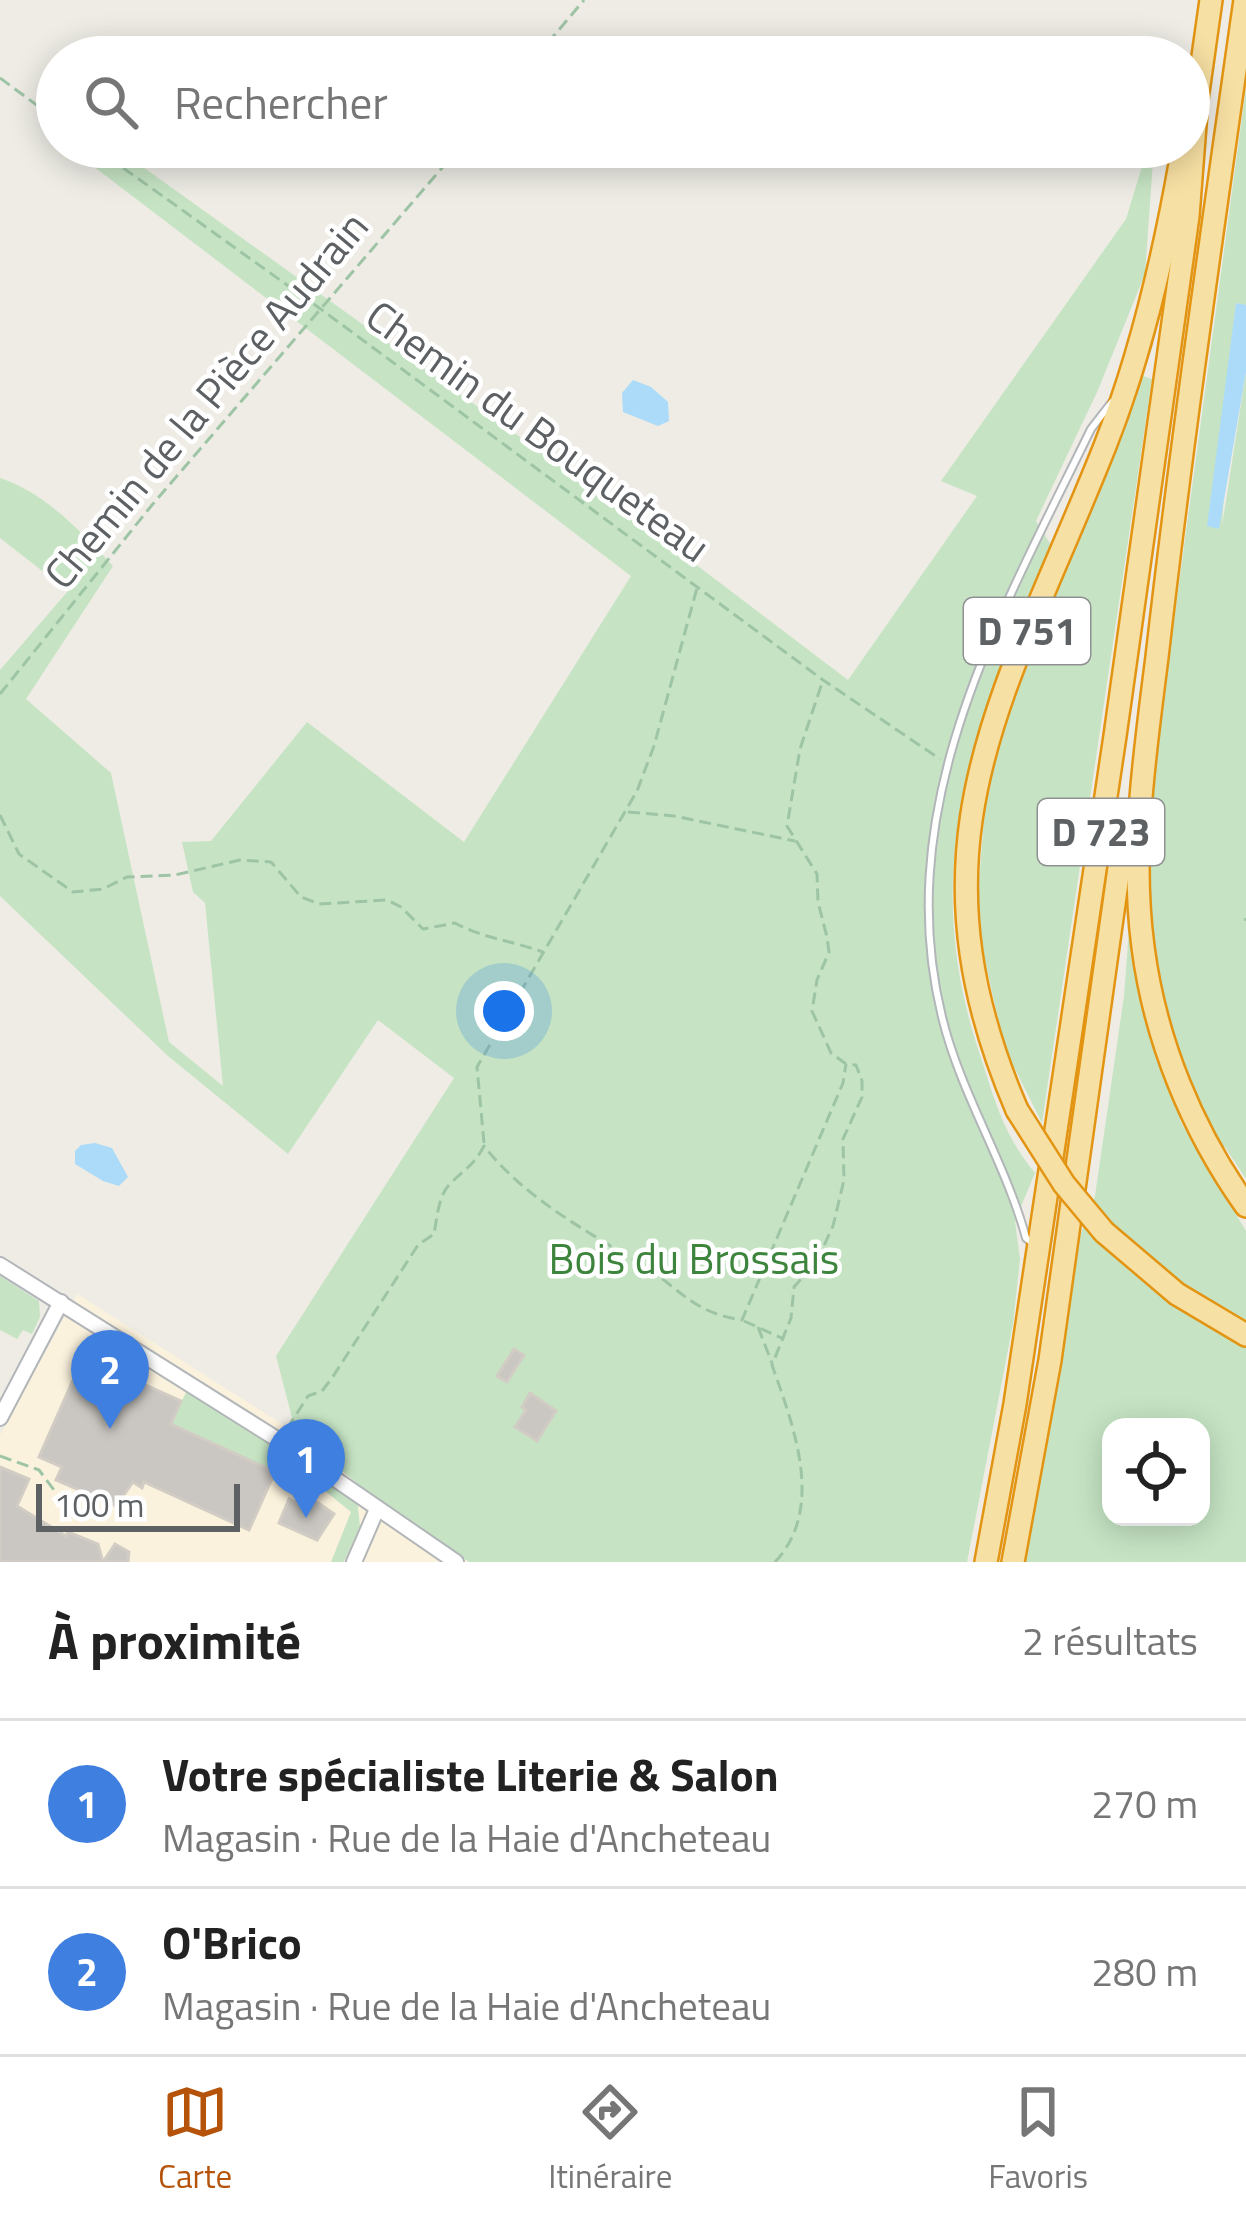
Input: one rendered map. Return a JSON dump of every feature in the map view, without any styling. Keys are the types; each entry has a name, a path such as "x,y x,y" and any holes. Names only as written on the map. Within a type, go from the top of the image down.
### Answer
{"highway":[{"name":"D 723","path":"1206,36 1211,0"},
{"name":"D 723","path":"1013,1562 1050,1360 1245,0"},
{"name":"D 751","path":"1179,168 1163,254 1129,380 1008,676 983,753 971,807 965,881 970,963 982,1016 1017,1110 1064,1184 1105,1232 1177,1294 1246,1335"},
{"name":"D 723","path":"986,1562 1039,1248 1192,168"},
{"path":"1157,628 1138,848 1143,949 1164,1040 1188,1107 1246,1206"}],"street":[{"path":"0,1265 280,1441 456,1562"},
{"path":"0,1418 62,1302"},
{"path":"353,1562 377,1509"}],"lane":[{"path":"1039,1248 1026,1238 1013,1190 981,1130 941,1014 929,944 928,886 935,817 946,763 975,677 1090,429 1129,380"}],"path":[{"path":"554,36 584,0"},
{"path":"0,78 36,105"},
{"name":"Chemin du Bouqueteau","path":"123,168 823,680 946,763"},
{"name":"Chemin de la Pièce Audrain","path":"0,694 152,506 442,168"},
{"path":"280,1441 308,1396 322,1391 332,1378 418,1245 434,1234 442,1196 474,1165 484,1146 477,1067 626,812 654,746 698,586"},
{"path":"772,1365 784,1339 794,1287 817,1262 833,1226 844,1180 843,1138 856,1116 862,1081 856,1065 831,1053 812,1011 817,980 829,952 818,902 818,874 787,826 800,749 823,680"},
{"path":"626,812 696,819 796,842"},
{"path":"0,815 19,854 73,892 240,860 271,862 301,897 319,904 387,900 423,929 455,922 478,936 543,952"},
{"path":"742,1320 843,1082 846,1064"},
{"path":"484,1146 507,1175 592,1236 644,1265 710,1315 757,1324 784,1339"},
{"path":"757,1324 799,1442 802,1498 791,1546 776,1562"},
{"path":"0,1456 39,1470 54,1490"}],"shaded area":[{"path":"77,1294 296,1433 385,1506 469,1562 0,1562 0,1435"}],"green space":[{"path":"1246,88 1246,305 1236,303 1222,526 1246,372 1246,1179 1225,1147 1179,1119 1246,1231 1246,1562 1020,1562 1080,1236 1095,1196 1124,996 1131,903 1148,866 1159,732"},
{"name":"Bois du Brossais","path":"96,168 144,168 657,535 848,680 977,496 941,481 1126,219 1142,168 1153,168 1145,274 1098,390 1036,521 1051,545 978,734 954,858 953,921 962,988 997,1105 1035,1173 1015,1221 1020,1259 1013,1324 967,1562 469,1562 385,1506 296,1433 276,1356 454,1078 378,1020 288,1154 168,1056 0,896 0,670 68,591 0,538 0,478 48,504 113,566 26,699 111,773 169,1042 223,1086 205,903 193,892 182,842 211,841 307,722 464,842 631,576"},
{"path":"1143,376 1152,379 1042,1123 1005,1049 976,921 987,781 1005,713"},
{"path":"0,1276 39,1301 40,1317 32,1334 23,1330 17,1339 0,1330"},
{"path":"187,1390 357,1498 360,1526 344,1562 331,1562 351,1512 287,1460 279,1475 182,1430 155,1458"}],"water":[{"path":"1236,303 1246,305 1246,372 1219,529 1207,526"},
{"path":"633,380 651,387 668,402 669,421 658,426 623,412 622,393"},
{"path":"95,1143 112,1148 128,1177 119,1186 75,1164 75,1151"}],"building":[{"path":"514,1349 524,1355 507,1382 497,1376"},
{"path":"99,1364 181,1401 171,1424 275,1472 249,1530 144,1482 142,1488 133,1482 116,1506 56,1480 62,1467 39,1457 74,1378 90,1385"},
{"path":"530,1393 556,1411 537,1441 515,1427"},
{"path":"0,1467 29,1479 17,1506 66,1536 68,1532 98,1544 103,1562 0,1562"},
{"path":"308,1496 334,1514 317,1540 279,1523 289,1499 302,1505"},
{"path":"115,1544 129,1552 128,1562 103,1562"}],"place":[{"name":"O'Brico","path":"110,1429"},
{"name":"Votre spécialiste Literie & Salon","path":"306,1518"}]}
